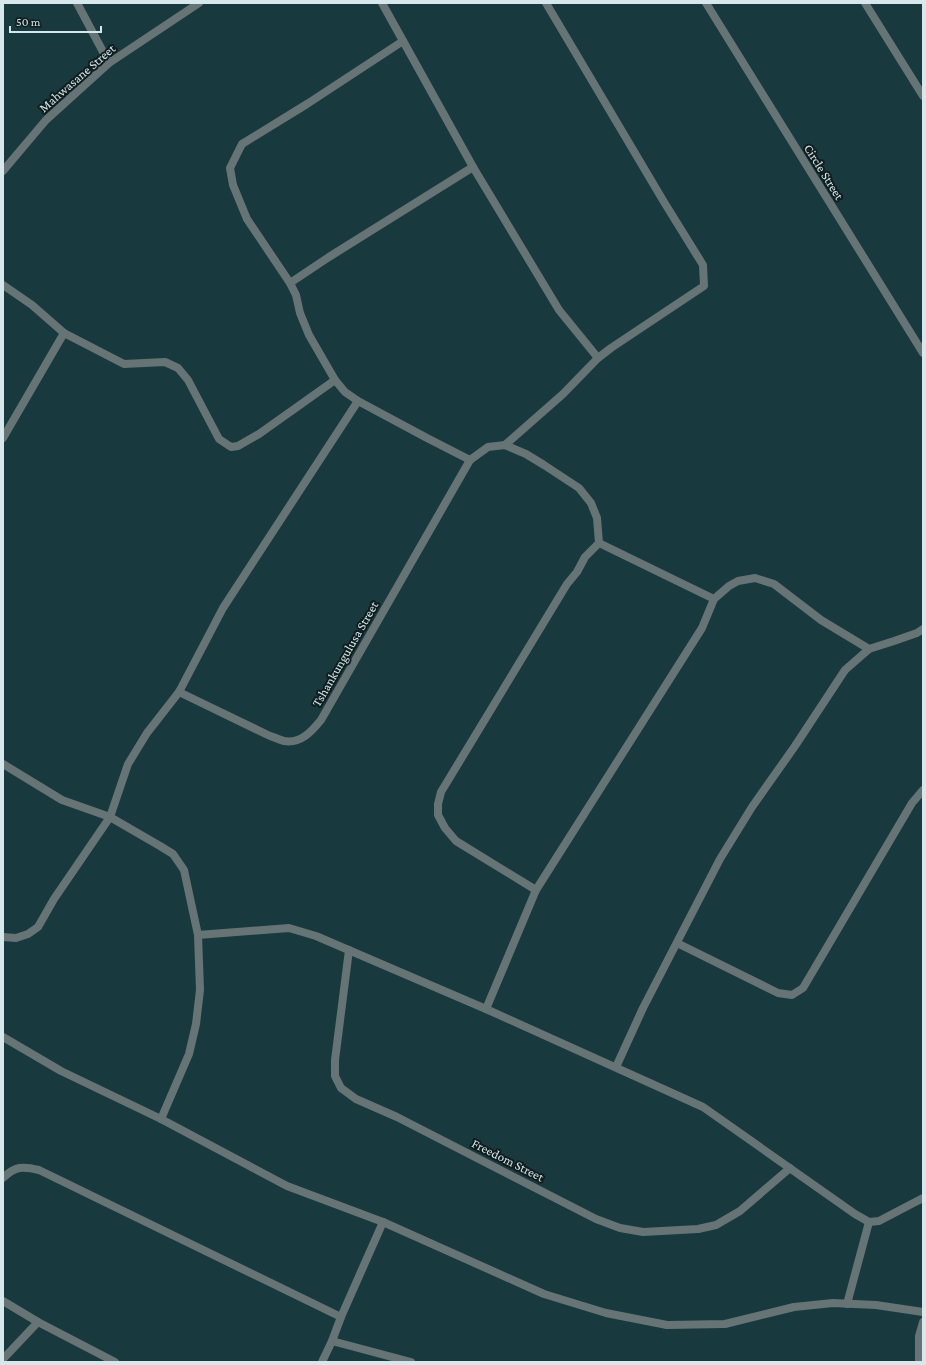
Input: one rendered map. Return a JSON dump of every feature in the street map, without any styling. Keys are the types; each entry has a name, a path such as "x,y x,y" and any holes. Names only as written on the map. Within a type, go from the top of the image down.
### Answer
{"street":[{"path":"78,3 109,63"},
{"name":"Mahwasane Street","path":"3,171 46,120 109,63 199,3"},
{"path":"382,3 473,168 559,310 598,358"},
{"path":"505,445 563,394 598,358 704,286 703,265 546,3"},
{"path":"865,3 923,96"},
{"name":"Circle Street","path":"708,4 923,353"},
{"path":"403,41 307,104 242,144 230,168 233,185 247,219 290,284 296,295 300,313 309,335 335,380 345,392 358,401 426,438 470,460 488,447 505,445 526,454 579,488 590,503 597,518 599,543 585,557 577,572 567,584 441,792 438,804 438,814 445,828 456,841 536,890"},
{"path":"290,284 329,257 473,168"},
{"path":"3,285 32,305 64,333 124,364 165,362 178,368 188,380 219,439 231,447 238,446 259,434 335,380"},
{"path":"3,438 64,333"},
{"path":"3,937 16,938 28,934 38,927 54,899 110,817 128,764 147,733 178,692 222,608 358,401"},
{"name":"Tshankungulusa Street","path":"178,692 285,742 298,741 310,733 321,720 470,460"},
{"path":"599,543 714,599"},
{"path":"486,1009 536,890 702,628 714,599 729,586 738,581 755,578 774,584 821,620 869,649"},
{"path":"616,1067 643,1008 720,859 752,807 795,746 845,670 869,649 917,633 923,629"},
{"path":"3,764 62,800 110,817 173,854 184,870 198,935 200,990 196,1024 189,1054 161,1119"},
{"path":"677,943 778,993 792,994 803,988 912,803 923,790"},
{"path":"198,935 288,928 316,936 349,950 486,1009 703,1107 855,1214 869,1222 879,1221 923,1198"},
{"name":"Freedom Street","path":"349,950 335,1060 335,1076 341,1088 356,1099 397,1117 596,1218 620,1228 643,1232 698,1229 716,1225 740,1211 790,1168"},
{"path":"3,1037 61,1071 161,1119 287,1186 383,1222 544,1294 606,1313 667,1325 725,1324 794,1307 833,1303 876,1305 923,1312"},
{"path":"3,1178 13,1169 25,1166 38,1170 341,1317"},
{"path":"322,1362 383,1222"},
{"path":"847,1304 869,1222"},
{"path":"3,1301 38,1322 116,1362"},
{"path":"3,1359 38,1322"},
{"path":"919,1362 919,1336 923,1322"},
{"path":"332,1341 411,1362"}]}
